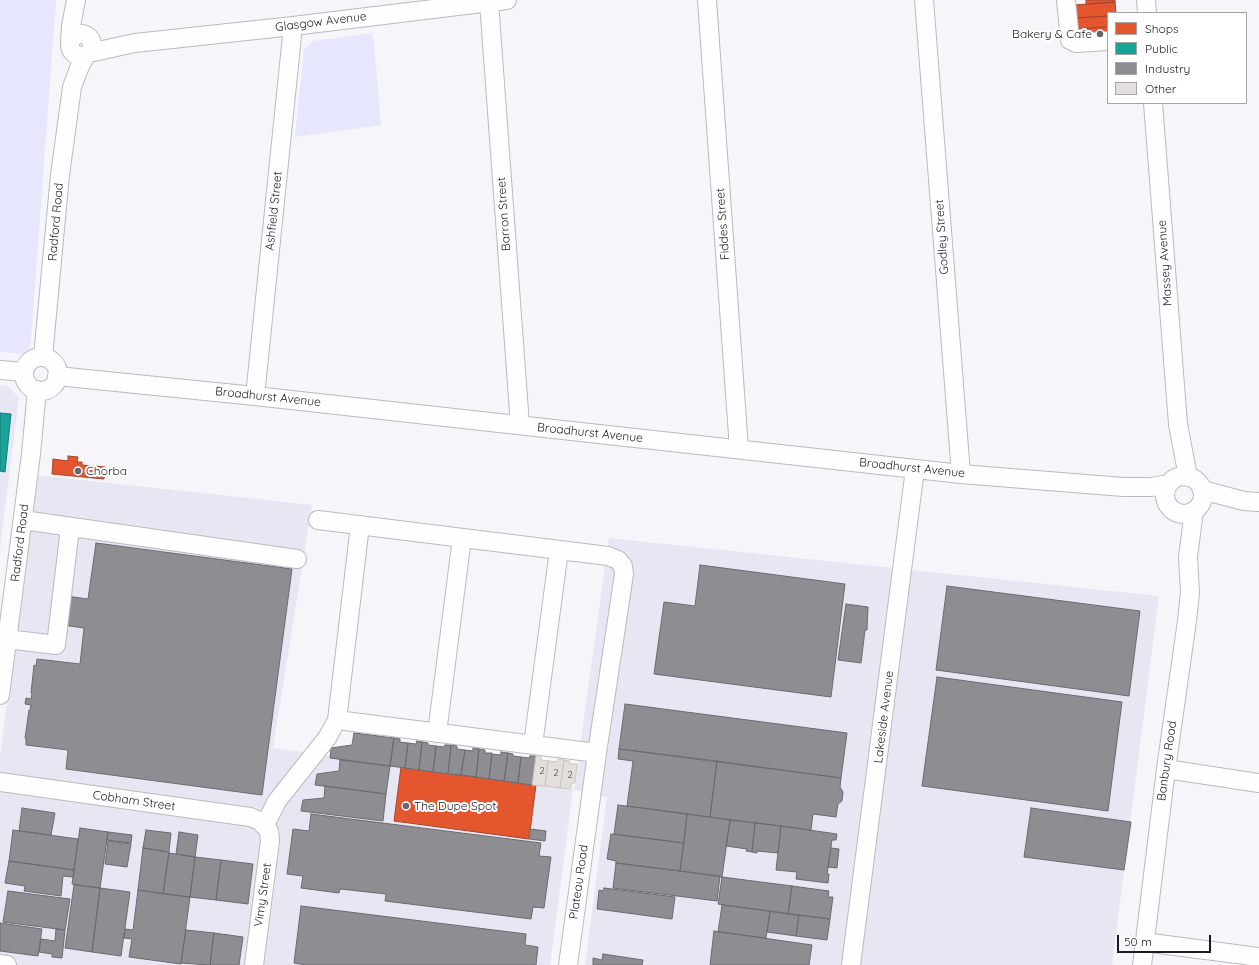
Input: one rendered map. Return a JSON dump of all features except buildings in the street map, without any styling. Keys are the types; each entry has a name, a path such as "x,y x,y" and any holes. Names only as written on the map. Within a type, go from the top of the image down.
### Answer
{"street":[{"name":"Radford Road","path":"72,87 67,55 70,44 71,26 78,0"},
{"name":"Radford Road","path":"43,357 60,175 72,87 88,45 78,0"},
{"name":"Glasgow Avenue","path":"88,45 108,42 135,43 293,26 507,0"},
{"name":"Fiddes Street","path":"707,0 738,449"},
{"name":"Godley Street","path":"924,0 961,474"},
{"path":"1066,0 1070,40 1076,43 1107,41"},
{"path":"1146,0 1147,12"},
{"name":"Barron Street","path":"489,2 520,425"},
{"name":"Ashfield Street","path":"256,396 293,26"},
{"path":"70,44 71,39 76,34 88,45"},
{"name":"Massey Avenue","path":"1153,104 1178,424 1176,480 1165,495 1188,505"},
{"path":"38,357 43,357 48,358 56,366 57,376 52,386 48,389 37,390 32,388 26,381 24,372 28,362 38,357"},
{"path":"0,370 24,372"},
{"name":"Broadhurst Avenue","path":"57,376 256,396 961,474 1123,488 1151,487 1176,480"},
{"name":"Radford Road","path":"0,695 5,629 23,520 37,390"},
{"name":"Lakeside Avenue","path":"852,965 916,469"},
{"path":"1176,480 1197,481 1188,505"},
{"name":"Broadhurst Avenue","path":"1123,488 1188,505 1251,501"},
{"name":"Banbury Road","path":"1142,965 1166,769 1190,592 1188,505"},
{"path":"23,520 70,528 297,559"},
{"path":"318,520 559,550 533,745"},
{"path":"265,825 277,801 327,738 337,720 360,525"},
{"path":"5,629 56,645 70,528"},
{"path":"437,733 462,538"},
{"name":"Plateau Road","path":"559,550 608,556 618,560 623,566 624,574 597,753 568,965"},
{"path":"337,720 597,753"},
{"path":"1166,769 1259,783"},
{"name":"Cobham Street","path":"0,782 250,817 265,825"},
{"name":"Vimy Street","path":"254,965 270,841 270,831 265,825"},
{"path":"1144,942 1259,957"},
{"path":"0,964 7,965"}],"shaded area":[{"path":"0,0 56,0 31,339 28,354 0,352"},
{"path":"373,33 381,125 295,137 304,50 313,41"},
{"path":"0,385 7,386 19,397 0,548"},
{"path":"36,475 312,505 273,748 573,790 550,965 0,965 0,757"},
{"path":"609,538 1159,596 1112,965 585,965 607,797 574,790"}],"place":[{"name":"Bakery & Cafe","path":"1100,34"},
{"name":"Chorba","path":"78,471"},
{"name":"The Dupe Spot","path":"406,806"}]}
